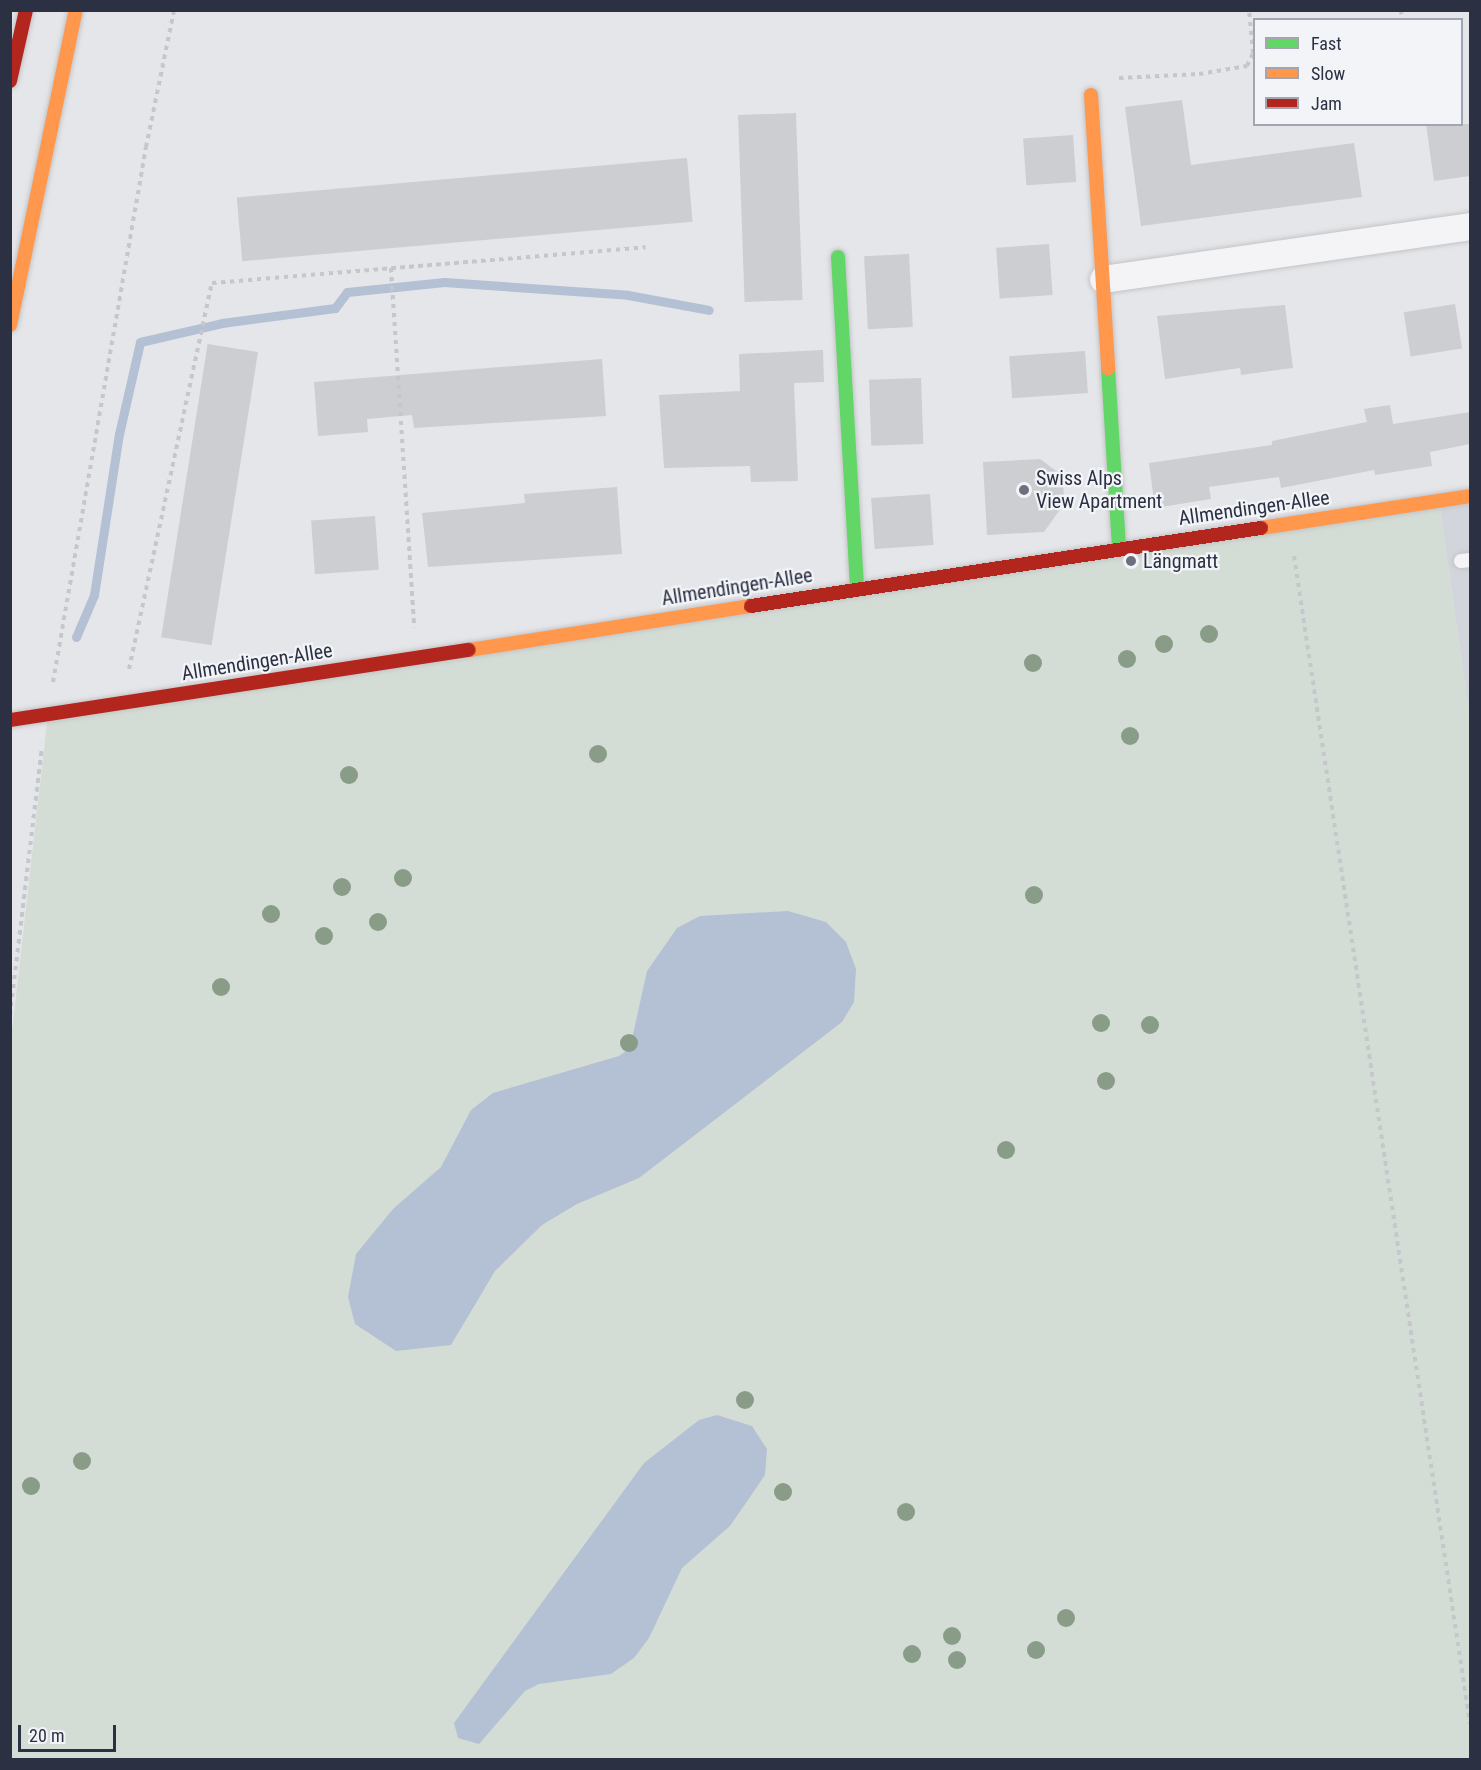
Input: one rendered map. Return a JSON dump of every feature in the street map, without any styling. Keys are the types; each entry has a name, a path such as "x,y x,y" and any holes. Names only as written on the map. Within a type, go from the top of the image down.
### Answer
{"main road":[{"path":"10,81 26,10"},
{"path":"10,325 76,10"},
{"path":"1091,95 1119,548"},
{"path":"838,257 857,589"},
{"name":"Allmendingen-Allee","path":"10,720 1119,548 1470,496"}],"street":[{"path":"1103,279 1470,225"}],"path":[{"path":"10,1015 36,772 146,147 174,10"},
{"path":"1091,95 1105,79 1199,74 1247,66 1253,53 1249,10"},
{"path":"122,702 212,283 646,247"},
{"path":"392,268 416,657"},
{"path":"1288,523 1470,1724"}],"shaded area":[{"path":"1470,496 1470,720 1439,501"},
{"path":"1439,501 1470,720 1470,1759 11,1760 10,1049 48,714"}],"water":[{"path":"788,911 826,922 846,942 856,969 854,1002 842,1022 639,1178 577,1204 542,1225 495,1271 451,1345 396,1351 355,1324 348,1297 356,1254 393,1209 441,1167 471,1110 493,1093 619,1056 630,1048 647,971 677,928 700,916"},
{"path":"717,1415 752,1426 767,1449 765,1475 730,1526 682,1568 649,1638 634,1658 611,1674 539,1684 525,1691 479,1744 458,1738 454,1723 644,1463 699,1420"}],"building":[{"path":"1182,100 1191,165 1354,143 1362,197 1141,226 1125,107"},
{"path":"796,113 803,300 745,302 738,115"},
{"path":"1470,124 1470,176 1434,181 1426,126"},
{"path":"1073,135 1076,182 1026,185 1023,138"},
{"path":"687,158 693,222 242,261 237,197"},
{"path":"1049,244 1053,295 1000,299 996,248"},
{"path":"909,254 913,327 868,329 864,256"},
{"path":"1455,304 1462,348 1411,357 1404,312"},
{"path":"1285,305 1293,368 1241,375 1240,368 1165,379 1157,316"},
{"path":"208,344 258,352 212,645 161,637"},
{"path":"823,350 824,382 794,383 798,481 751,482 750,466 664,468 659,395 740,391 739,354"},
{"path":"1085,351 1088,393 1012,398 1009,356"},
{"path":"602,359 606,416 414,428 412,415 367,419 368,432 318,436 314,382"},
{"path":"921,378 923,444 871,446 869,380"},
{"path":"1390,405 1393,424 1470,412 1470,444 1430,452 1432,466 1375,475 1374,470 1281,488 1279,477 1209,487 1211,499 1155,508 1149,463 1272,445 1272,441 1367,422 1364,409"},
{"name":"Swiss Alps View Apartment","path":"1040,459 1063,476 1064,504 1044,532 987,535 983,462"},
{"path":"617,487 622,554 428,567 422,513 525,503 524,494"},
{"path":"930,494 934,545 875,549 871,498"},
{"path":"375,516 379,570 315,574 311,520"}],"waterway":[{"path":"76,637 94,595 119,434 140,342 222,323 335,308 347,292 444,282 628,295 709,310"}],"traffic: fast":[{"path":"838,257 857,589"},
{"path":"1108,368 1119,548"}],"traffic: slow":[{"path":"10,325 76,10"},
{"path":"1091,95 1108,368"},
{"path":"1261,528 1470,496"},
{"path":"469,650 751,606"}],"traffic: jam":[{"path":"10,81 26,10"},
{"path":"751,606 1261,528"},
{"path":"10,720 469,650"}],"place":[{"name":"Swiss Alps View Apartment","path":"1024,490"},
{"name":"Längmatt","path":"1131,561"}]}
